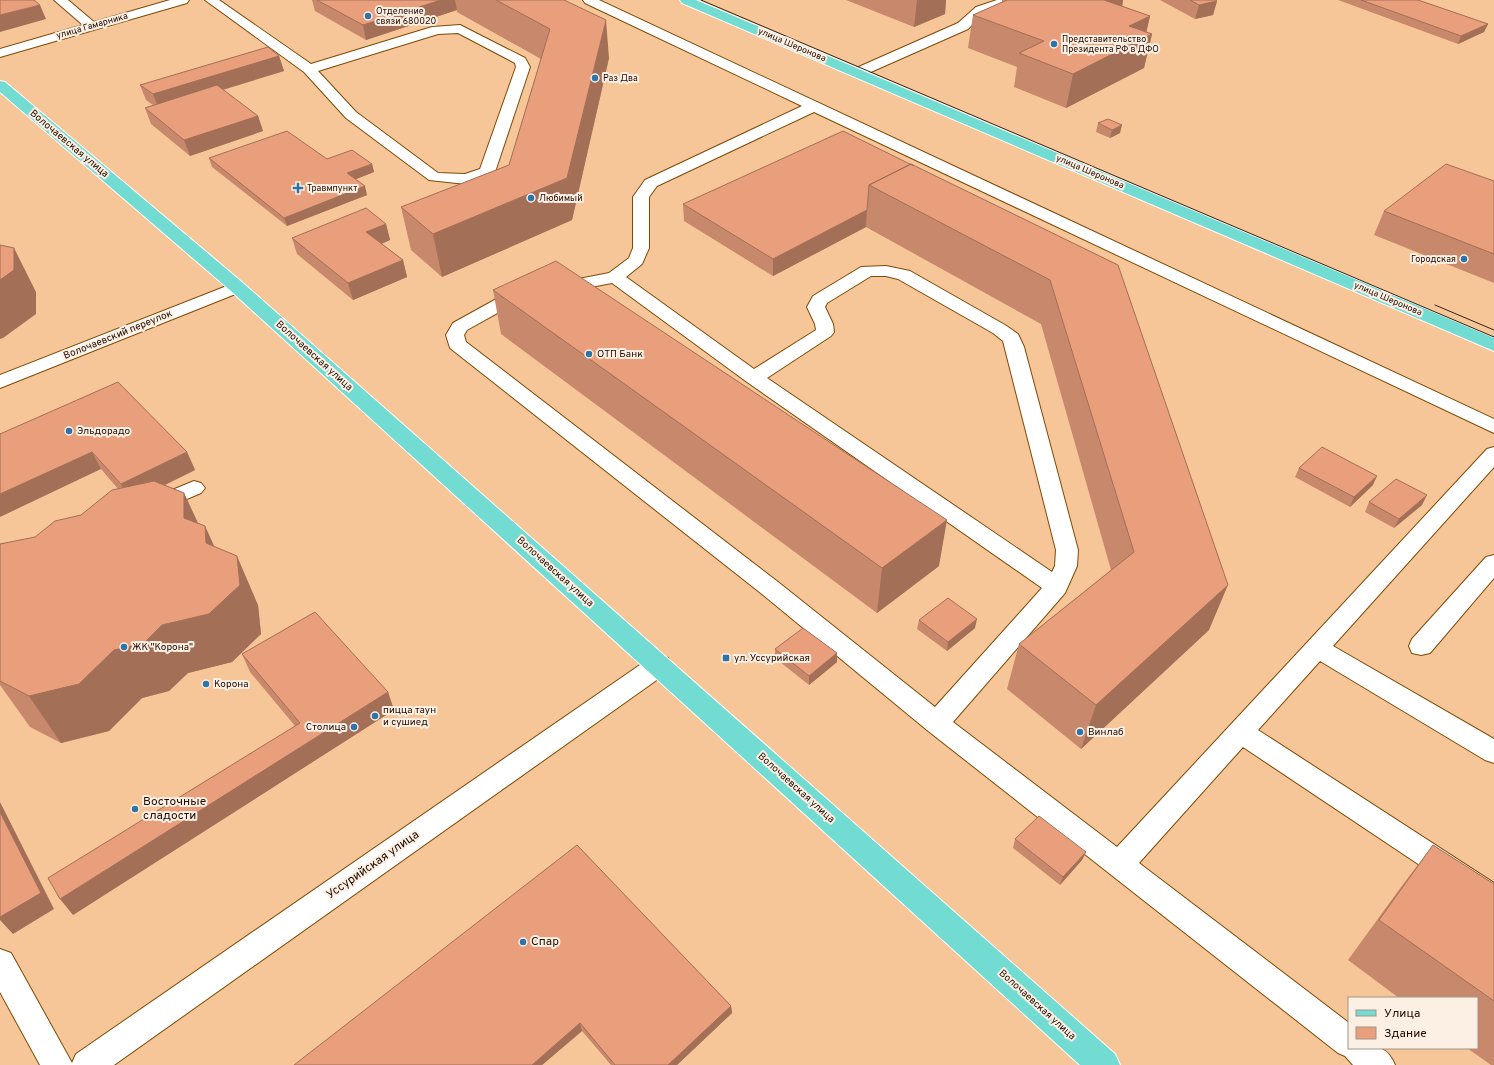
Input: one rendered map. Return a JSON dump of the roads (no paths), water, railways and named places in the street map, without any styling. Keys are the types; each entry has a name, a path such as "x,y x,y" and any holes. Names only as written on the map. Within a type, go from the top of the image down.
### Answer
{"main road":[{"name":"улица Шеронова","path":"686,0 859,72 1494,345"},
{"name":"Волочаевская улица","path":"0,85 237,287 1104,1065"}],"street":[{"path":"60,0 92,26"},
{"name":"улица Гамарника","path":"0,53 183,0"},
{"path":"211,0 309,69 351,115 434,177 466,179 487,172 523,67 520,61 460,29 449,28 437,30 309,69"},
{"path":"589,0 1494,427"},
{"path":"859,72 963,26 980,10 1009,0"},
{"path":"814,106 651,182 641,197 641,248 636,260 615,276 506,301 459,327 455,335 457,344 770,588 936,723 1348,1041"},
{"path":"754,378 825,332 824,324 816,307 819,300 867,271 886,271 904,275 998,328 1011,338 1015,347 1067,550 1066,566 1057,587 936,723"},
{"path":"615,276 754,378 1057,587"},
{"name":"Волочаевский переулок","path":"0,382 237,287"},
{"path":"1119,865 1494,454"},
{"path":"137,514 194,488"},
{"path":"1421,646 1494,563"},
{"path":"1317,648 1494,752"},
{"name":"Уссурийская улица","path":"87,1065 659,665"},
{"path":"1241,732 1494,900"},
{"path":"0,963 57,1065"},
{"path":"1358,1049 1379,1065"}],"tram line":[{"path":"701,0 1494,337"},
{"path":"1435,305 1494,330"}],"place":[{"name":"Отделение связи 680020","path":"368,16"},
{"name":"Представительство Президента РФ в ДФО","path":"1054,44"},
{"name":"Раз Два","path":"595,78"},
{"name":"Травмпункт","path":"298,188"},
{"name":"Любимый","path":"531,198"},
{"name":"Городская","path":"1464,259"},
{"name":"ОТП Банк","path":"589,354"},
{"name":"Эльдорадо","path":"69,431"},
{"name":"ЖК \"Корона\"","path":"124,647"},
{"name":"ул. Уссурийская","path":"726,658"},
{"name":"Корона","path":"206,684"},
{"name":"пицца таун и сушиед","path":"375,716"},
{"name":"Столица","path":"354,727"},
{"name":"Винлаб","path":"1080,732"},
{"name":"Восточные сладости","path":"135,809"},
{"name":"Спар","path":"523,942"}]}
